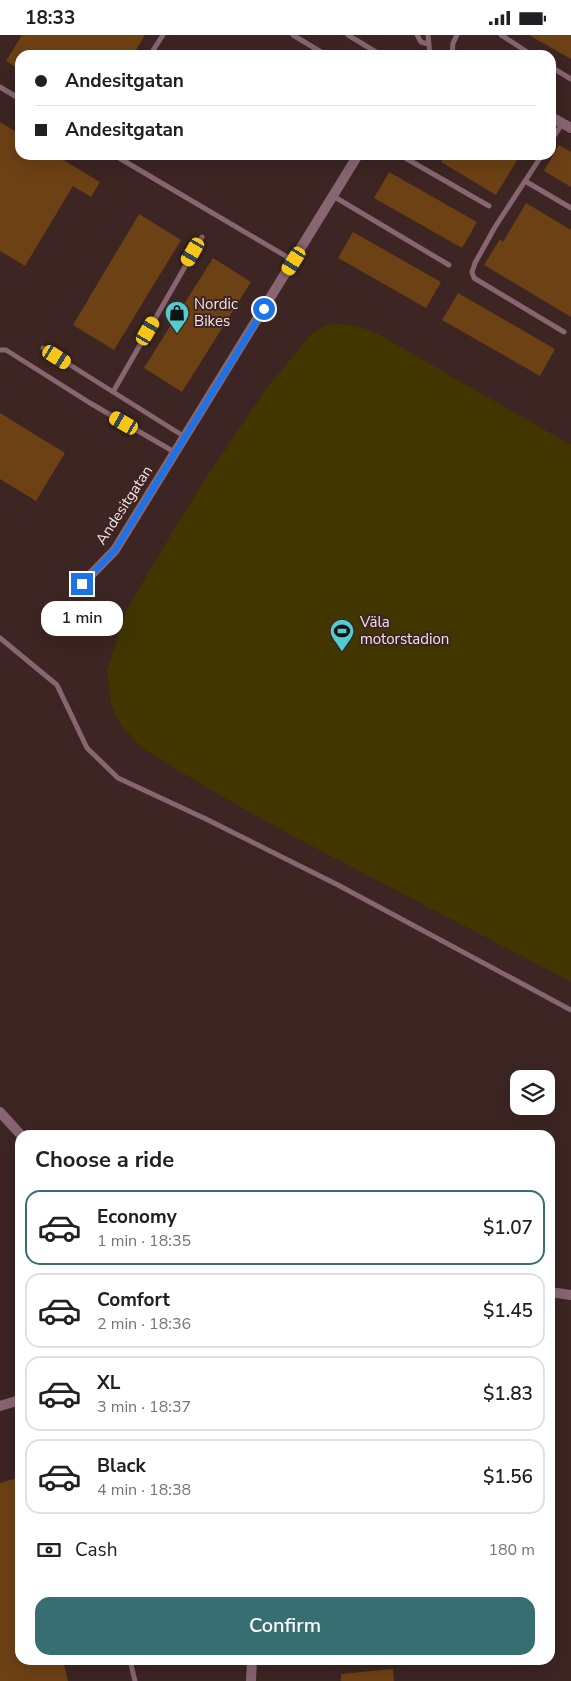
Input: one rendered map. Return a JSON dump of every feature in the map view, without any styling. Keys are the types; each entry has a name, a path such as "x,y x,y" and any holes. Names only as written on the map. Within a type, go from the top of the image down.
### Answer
{"street":[{"path":"556,120 567,126"},
{"name":"Andesitgatan","path":"82,584 115,550 355,160"},
{"path":"0,1112 16,1130"},
{"path":"555,1293 571,1295"},
{"path":"0,1406 15,1402"},
{"path":"251,1681 252,1665"}],"lane":[{"path":"153,50 163,35"},
{"path":"293,35 318,50"},
{"path":"348,35 374,50"},
{"path":"417,35 421,42 428,44"},
{"path":"428,35 429,50"},
{"path":"452,50 457,35"},
{"path":"501,35 524,50"},
{"path":"556,70 571,79"},
{"path":"0,87 15,96"},
{"path":"556,136 567,126"},
{"path":"122,160 294,261"},
{"path":"409,160 489,207"},
{"path":"539,160 491,234 474,263 472,272 474,278 564,332"},
{"path":"525,181 571,208"},
{"path":"333,196 449,265"},
{"path":"113,392 202,237"},
{"path":"43,349 185,437"},
{"path":"0,350 6,350 90,403 176,453"},
{"path":"0,638 57,685 87,748 118,778 206,819 338,885 571,1010"},
{"path":"131,1665 135,1681"}],"shaded area":[{"name":"Väla motorstadion","path":"326,325 350,325 374,332 571,445 571,982 285,832 206,787 142,748 121,726 111,705 107,670 127,609 152,566 200,487 265,390 309,337"}],"building":[{"path":"22,35 145,35 136,50 15,50 15,67 6,61"},
{"path":"529,35 571,35 571,59"},
{"path":"0,122 15,131 15,160 63,160 100,182 91,197 73,186 25,266 0,251"},
{"path":"559,145 571,152 571,187 544,171 550,160 556,160 556,150"},
{"path":"442,160 517,160 496,195 441,162"},
{"path":"389,172 477,222 462,248 374,198"},
{"path":"526,203 571,230 571,317 484,265 500,239 503,242"},
{"path":"139,214 181,240 114,350 73,325"},
{"path":"353,232 441,282 426,308 338,258"},
{"path":"213,258 251,282 182,392 144,368"},
{"path":"458,293 555,349 540,376 442,320"},
{"path":"0,413 65,453 36,501 0,479"},
{"path":"15,1479 15,1665 64,1665 68,1681 0,1681 0,1483"},
{"path":"393,1669 394,1681 341,1681 341,1674"}],"place":[{"name":"Nordic Bikes","path":"177,334"},
{"name":"Väla motorstadion","path":"342,652"}],"route":[{"path":"82,584 115,550 264,309"}]}
